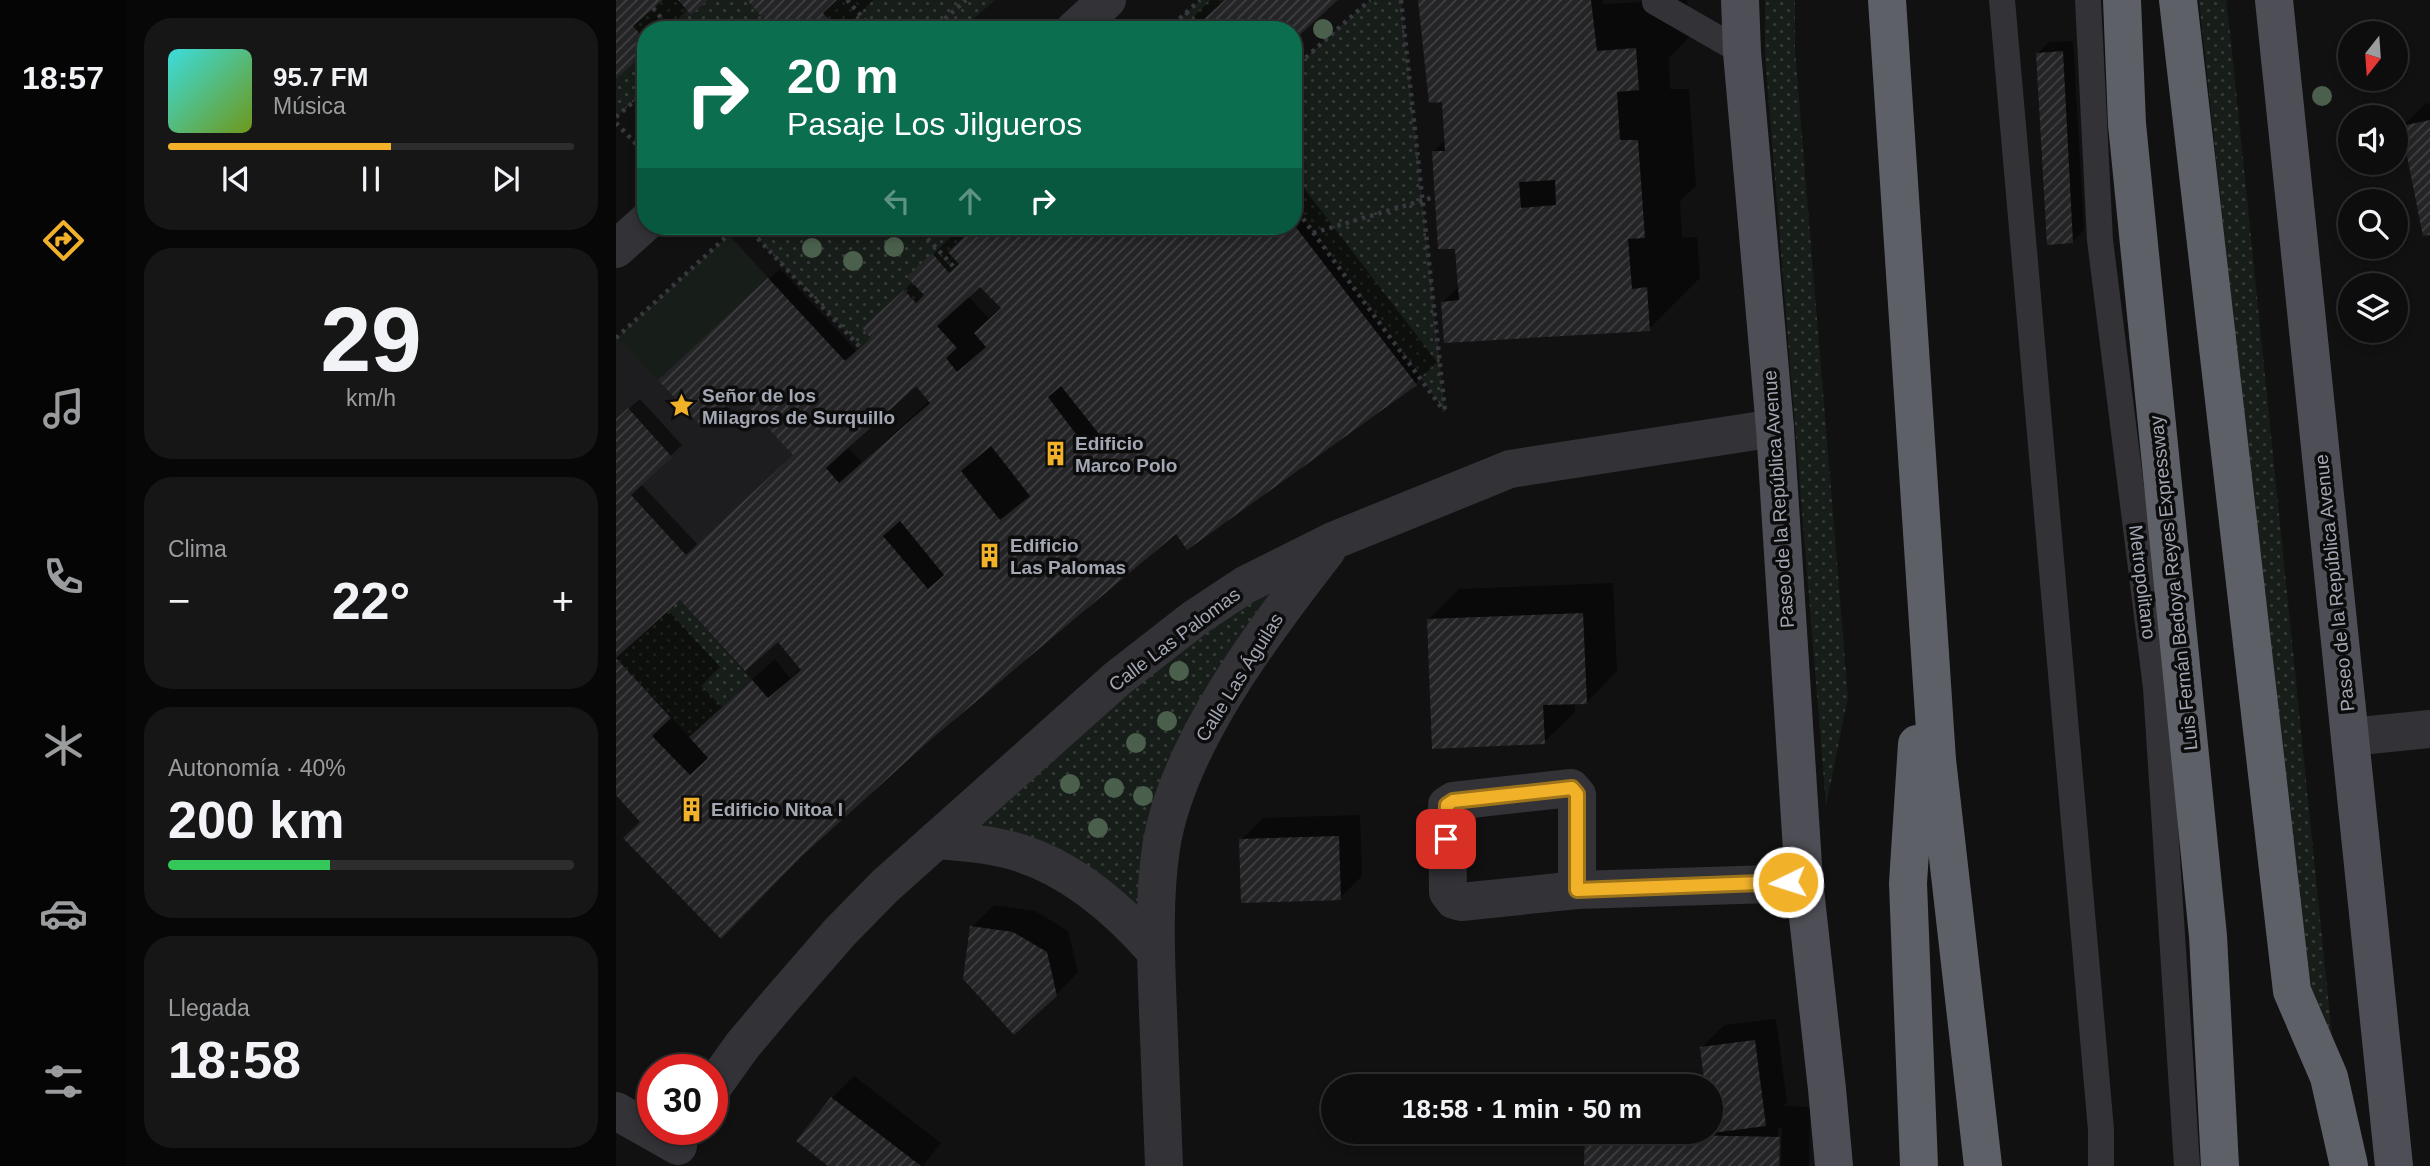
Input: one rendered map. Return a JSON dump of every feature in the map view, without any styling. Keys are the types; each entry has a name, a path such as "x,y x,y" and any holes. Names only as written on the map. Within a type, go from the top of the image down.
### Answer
{"highway":[{"path":"1888,0 1925,612 1937,760 1983,1166"},
{"name":"Luis Fernán Bedoya Reyes Expressway","path":"2122,0 2129,138 2208,936 2220,1166"},
{"path":"2178,0 2292,991 2329,1077 2349,1166"},
{"path":"1919,1166 1908,883 1925,612"}],"main road":[{"name":"Paseo de la República Avenue","path":"1740,0 1742,52 1775,428 1804,881 1833,1166"},
{"name":"Paseo de la República Avenue","path":"2274,0 2393,1166"}],"street":[{"path":"1084,21 1107,0"},
{"path":"616,249 637,230"},
{"name":"Calle Las Palomas","path":"728,1066 839,933 885,886 1118,678 1195,618 1245,585 1335,540 1510,469 1775,428"},
{"name":"Calle Las Águilas","path":"1164,1166 1156,952 1161,847 1171,811 1200,738 1253,651 1335,540"},
{"path":"2350,737 2430,729"},
{"path":"936,840 1004,848 1061,872 1111,905 1156,952"},
{"path":"1577,890 1804,881"},
{"path":"616,1111 679,1147"}],"lane":[{"path":"2002,0 2101,1130 2101,1166"},
{"name":"Metropolitano","path":"2088,0 2101,240 2156,688 2187,1166"},
{"path":"1654,1 1742,52"}],"path":[{"path":"847,0 866,21"},
{"path":"942,21 966,0"},
{"path":"1176,21 1200,0"},
{"path":"1302,61 1370,0"},
{"path":"1302,218 1445,411 1401,0"},
{"path":"653,8 664,21"},
{"path":"1186,12 1194,21"},
{"path":"616,117 637,99"},
{"path":"616,122 637,144"},
{"path":"1313,233 1434,197"},
{"path":"616,338 728,235"},
{"path":"754,235 860,347"},
{"path":"924,235 954,267"}],"shaded area":[{"path":"663,0 747,0 765,21 727,21 639,21"},
{"path":"837,0 995,0 971,21 830,21 823,13"},
{"path":"1200,0 1225,0 1204,21 1177,21"},
{"path":"1370,0 1401,0 1445,411 1302,217 1302,61"},
{"path":"1765,0 1795,0 1795,50 1848,697 1826,806 1765,56"},
{"path":"2199,0 2226,0 2332,1036 2305,984"},
{"path":"637,61 637,99 616,117 616,79"},
{"path":"729,235 844,361 871,338 916,386 639,636 616,611 616,338"},
{"path":"729,235 768,278 658,380 617,337"},
{"path":"754,235 966,235 948,251 959,264 949,273 932,254 908,276 924,295 860,347"},
{"path":"1335,540 1200,738 1156,952 1111,905 936,840 1041,745"},
{"path":"680,600 752,680 689,737 616,658"}],"building":[{"path":"616,0 663,0 633,26 637,31 637,61 616,79"},
{"path":"678,0 708,0 691,15"},
{"path":"747,0 837,0 823,13 830,21 765,21"},
{"path":"1225,0 1338,0 1302,33 1302,21 1203,20"},
{"path":"1418,0 1591,0 1597,51 1636,48 1639,90 1617,92 1620,140 1638,140 1645,238 1628,239 1632,289 1647,287 1650,331 1444,343 1441,302 1459,300 1455,249 1438,249 1432,151 1445,151 1442,102 1429,103","holes":["1555,180 1556,205 1521,208 1519,182"]},
{"path":"2063,51 2073,243 2047,245 2036,53"},
{"path":"2430,120 2430,235 2423,236 2408,161 2408,125"},
{"path":"966,235 1302,235 1417,385 1187,550 1176,534 929,741 800,858 721,939 623,838 640,822 616,795 616,658 616,419 628,408 672,457 631,495 686,555 793,455 737,394 702,427 658,380 768,278 845,361 871,338 862,328 904,290 916,303 924,295 907,277 932,253 949,273 959,264 948,252","holes":["980,287 1001,308 974,333 986,347 957,372 946,358 957,348 937,326","916,386 930,403 839,483 826,468","1061,386 1103,439 1088,450 1048,397","991,446 1030,496 1000,520 961,471","900,521 944,575 928,589 883,536","680,600 745,671 778,642 801,670 768,698 752,680 689,737 708,758 690,775 652,736 671,718 616,658"]},
{"path":"1583,613 1587,704 1543,705 1545,744 1432,749 1427,619"},
{"path":"1339,836 1341,900 1241,903 1239,839"},
{"path":"970,926 1013,932 1047,952 1057,996 1014,1035 963,979"},
{"path":"1755,1040 1766,1126 1723,1132 1723,1074 1703,1074 1700,1047"},
{"path":"831,1097 921,1166 828,1166 796,1141"},
{"path":"1723,1136 1780,1137 1779,1166 1584,1166 1585,1144 1723,1144"}],"place":[{"name":"Señor de los Milagros de Surquillo","path":"682,406"},
{"name":"Edificio Marco Polo","path":"1055,454"},
{"name":"Edificio Las Palomas","path":"990,556"},
{"name":"Edificio Nitoa I","path":"691,809"}],"route":[{"path":"1446,839 1445,813 1447,805 1453,801 1572,788 1577,794 1577,890 1788,882"}]}
